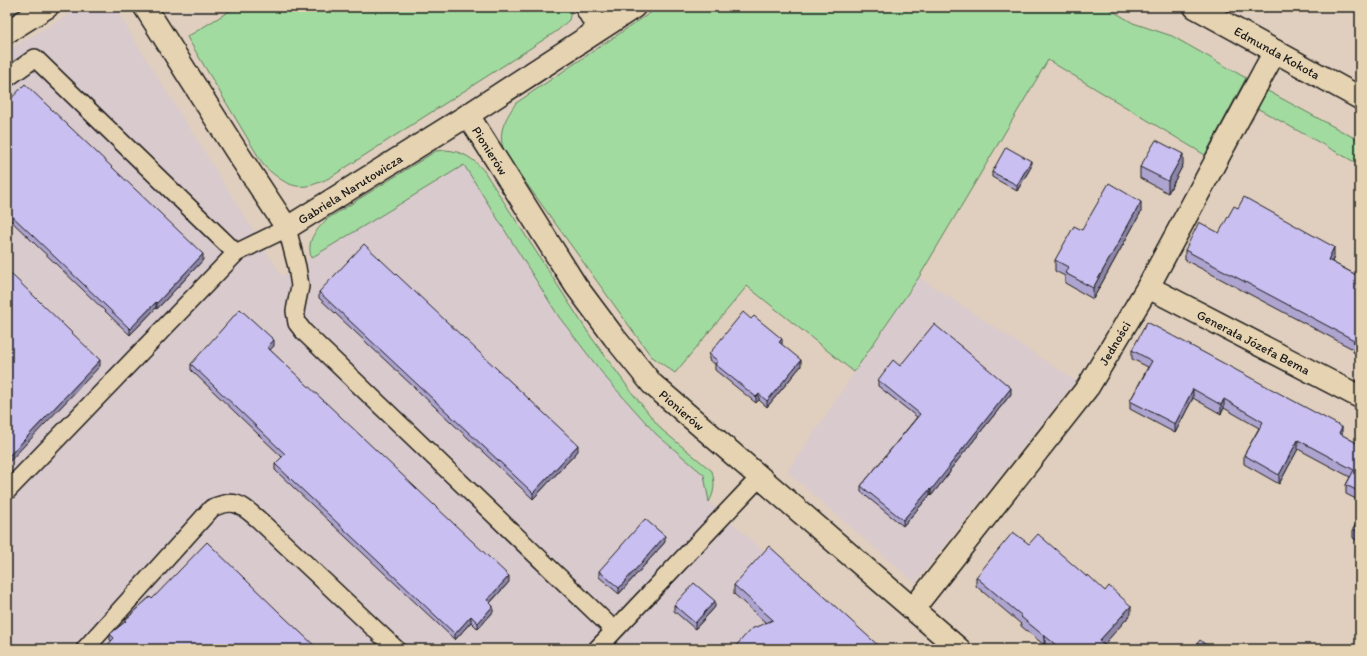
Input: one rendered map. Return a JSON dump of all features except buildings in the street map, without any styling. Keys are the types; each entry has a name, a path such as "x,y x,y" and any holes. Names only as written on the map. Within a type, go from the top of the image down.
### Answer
{"street":[{"path":"7,32 47,7"},
{"name":"Gabriela Narutowicza","path":"145,7 287,228 468,115 634,7"},
{"path":"586,7 599,29"},
{"name":"Edmunda Kokota","path":"1194,7 1360,98"},
{"name":"Jedności","path":"913,609 1088,387 1148,287 1275,51"},
{"name":"Pionierów","path":"468,115 576,286 614,337 652,384 959,649"},
{"name":"Generała Józefa Bema","path":"1148,287 1360,397"}],"lane":[{"path":"7,78 35,58 236,253"},
{"path":"7,491 236,253 287,228 297,267 300,286 295,311 297,323 304,332 614,630"},
{"path":"597,649 760,477"},
{"path":"85,649 212,508 233,502 247,509 396,649"}],"shaded area":[{"path":"81,7 114,7 282,276 464,165 559,317 606,378 656,434 705,475 709,502 873,649 7,649 7,51"},
{"path":"919,277 1076,381 915,583 787,472"}],"green space":[{"path":"236,7 572,8 569,20 557,31 331,177 311,185 295,186 281,179 264,166 187,37"},
{"path":"659,7 1106,7 1133,23 1172,36 1246,78 1205,155 1048,60 919,277 854,372 747,286 675,373 651,356 508,158 504,150 501,136 504,123 516,103"},
{"path":"1264,89 1360,141 1360,165 1255,107"},
{"path":"445,150 457,152 467,156 476,162 484,171 591,337 633,394 662,430 712,471 714,487 709,502 704,475 656,434 606,378 559,317 464,165 311,258 311,241 318,228 327,219 436,151"}]}
